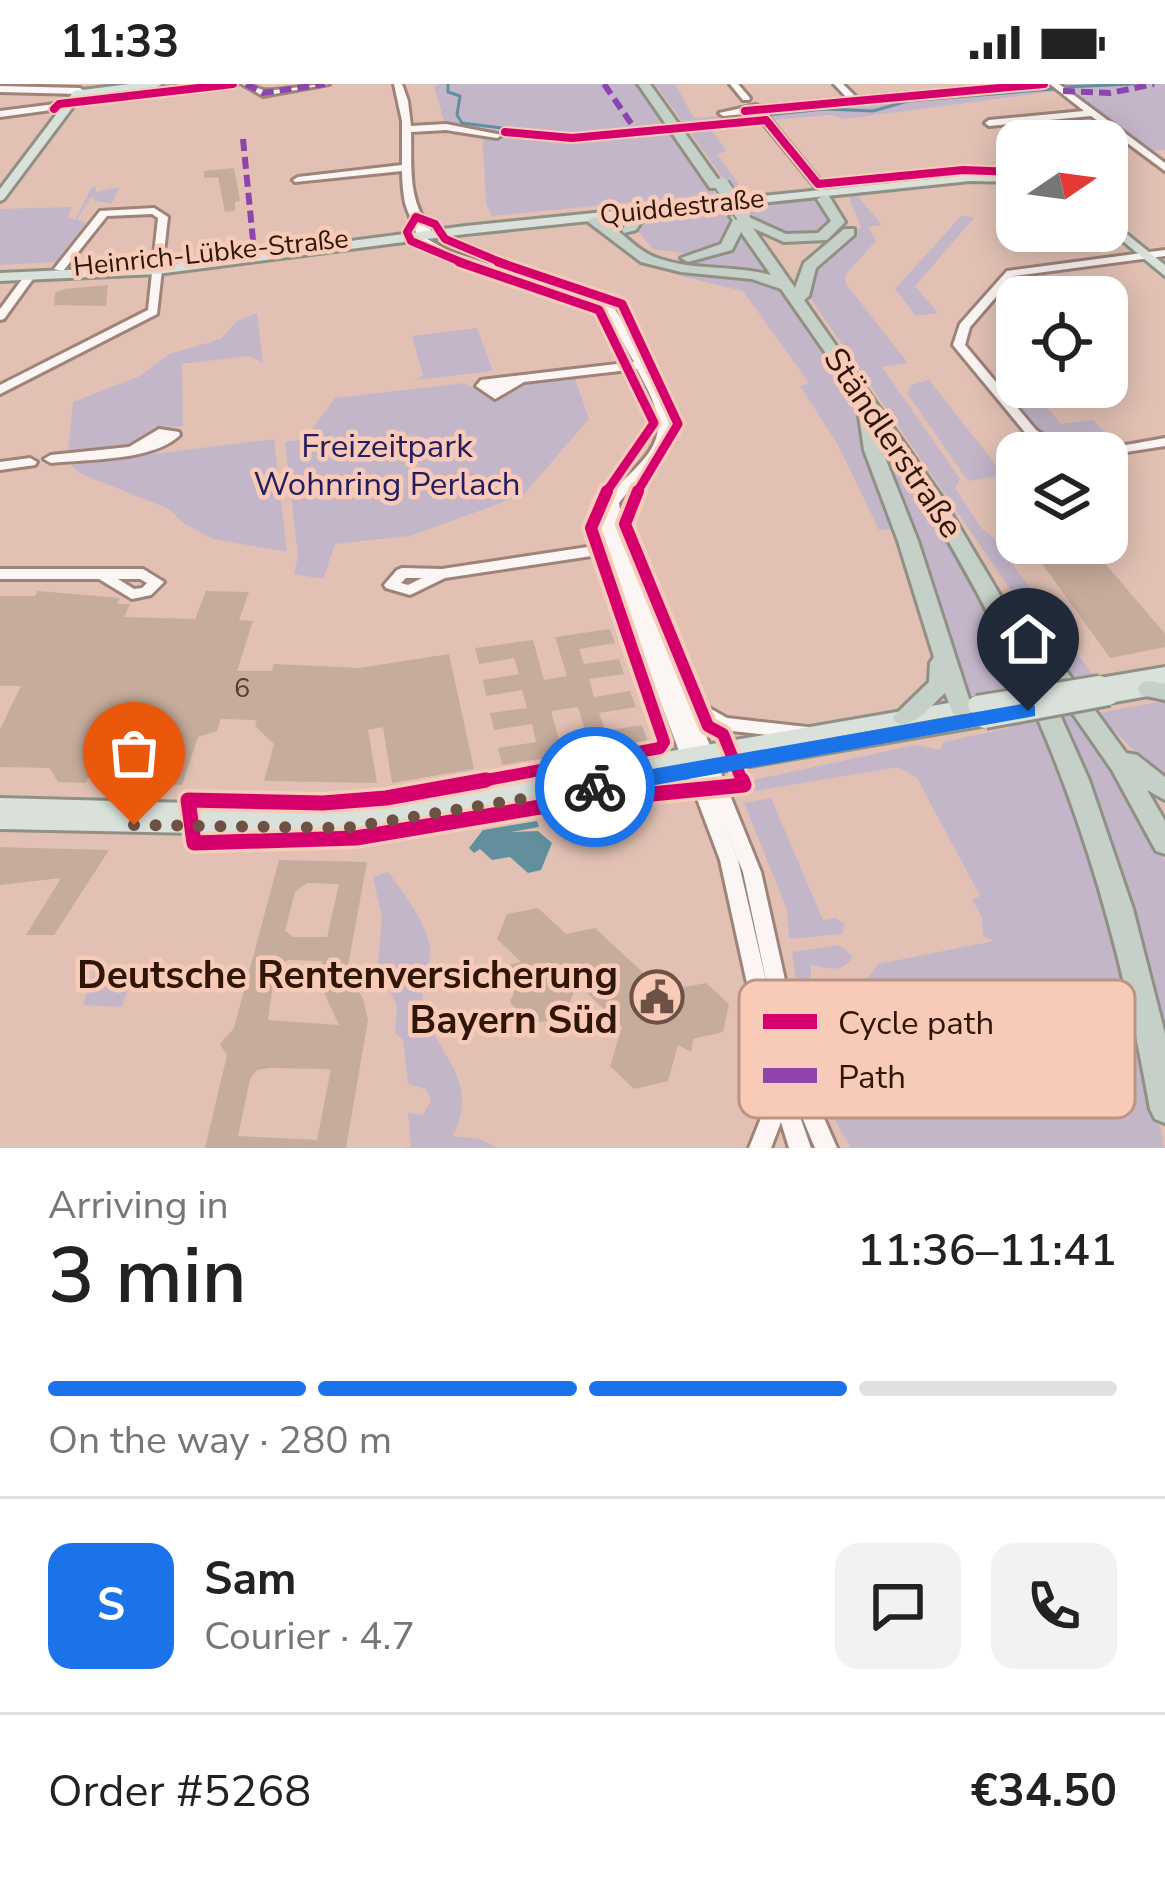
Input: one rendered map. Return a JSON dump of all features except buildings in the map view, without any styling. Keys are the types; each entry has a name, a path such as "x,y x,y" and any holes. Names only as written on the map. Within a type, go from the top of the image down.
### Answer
{"highway":[{"name":"Ständlerstraße","path":"646,84 923,467 1022,626 1136,789 1165,844"},
{"path":"594,221 620,221 640,244 658,254 692,258 727,247 742,218 775,236 811,239 837,226 830,197"},
{"path":"620,221 632,252 656,263 758,274 794,291 809,266 850,231 850,220 830,197"},
{"name":"Ständlerstraße","path":"794,291 992,597 1065,748 1131,942 1165,1109"},
{"path":"869,403 873,450 940,645 975,713"},
{"path":"904,718 940,685 940,645"},
{"path":"1074,704 1101,726 1145,777 1165,790"}],"main road":[{"path":"0,197 53,132 75,90 167,87"},
{"name":"Quiddestraße","path":"423,233 573,218 620,221 652,210 793,196 830,197 965,173 996,175"},
{"name":"Quiddestraße","path":"423,233 620,221 996,177"},
{"path":"573,218 594,221"},
{"path":"1128,230 1158,256 1165,272"},
{"name":"Heinrich-Lübke-Straße","path":"0,274 157,267 423,233"},
{"path":"1128,236 1158,256"},
{"name":"Heinrich-Lübke-Straße","path":"0,274 157,267"},
{"path":"700,761 810,734 904,718 1074,704 1104,691 1161,685"},
{"path":"0,821 378,824 975,713"},
{"path":"0,806 285,822"}],"street":[{"path":"133,94 167,87 181,95 221,94 226,84"},
{"path":"245,84 259,93 325,84"},
{"path":"398,84 407,106 412,201 423,233 437,250 608,307 639,365 665,428 603,517 700,761 752,872 775,980"},
{"path":"734,84 830,197"},
{"path":"838,84 855,101"},
{"path":"723,113 1044,84"},
{"path":"1054,84 1165,168"},
{"path":"0,91 34,86 75,90"},
{"path":"0,91 75,90"},
{"path":"0,115 64,106"},
{"path":"989,123 1093,113"},
{"path":"408,129 444,127 497,135"},
{"path":"298,180 408,167"},
{"path":"0,174 22,173"},
{"path":"0,390 149,316 157,303 160,212 100,215 58,269"},
{"path":"1158,256 1011,273 964,326 959,345 1046,444 1073,452 1165,442"},
{"path":"0,317 30,276"},
{"path":"519,380 639,365"},
{"path":"51,460 134,449"},
{"path":"0,466 30,462"},
{"path":"442,574 614,547"},
{"path":"614,547 687,701 757,980"},
{"path":"0,574 105,577"},
{"path":"687,701 723,724 810,734"},
{"path":"760,1148 771,1118"},
{"path":"790,1118 800,1148"},
{"path":"813,1118 826,1148"}],"green space":[{"path":"640,84 715,194 492,216 486,204 482,128 445,124 434,87"},
{"path":"655,84 675,84 694,118 753,113 761,123 710,128 727,151 717,154 739,185 737,191 733,192"},
{"path":"1061,84 1165,84 1165,150 1150,151 1128,134 1128,120 1109,120"},
{"path":"1047,86 1057,91 844,119 830,115 774,120 767,113"},
{"path":"92,187 96,192 120,187 111,204 93,200 93,195 77,219 86,223 56,262 0,265 0,209 72,207 68,217 75,220"},
{"path":"856,194 882,225 868,227 876,241 845,275 846,284 908,363 882,367 960,479 955,488 982,529 996,541 996,564 1013,564 1093,675 1072,679 811,299 812,270 861,227 849,198"},
{"path":"814,200 834,221 799,236 775,232 745,207"},
{"path":"726,209 734,218 727,243 696,255 653,249 634,226 640,218"},
{"path":"962,215 974,218 915,286 938,313 916,316 895,289"},
{"path":"618,220 632,243 646,254 624,238"},
{"path":"744,233 774,275 681,265 658,259 647,254 676,261 708,258 735,244"},
{"path":"685,270 756,275 777,283 850,381 898,529 879,530 837,443 800,386 809,383 743,291 681,276"},
{"path":"257,313 263,363 249,356 182,364 183,426 151,430 126,447 68,453 73,402 140,376 169,354 221,339 237,321"},
{"path":"477,328 493,371 415,380 423,375 412,336"},
{"name":"Freizeitpark Wohnring Perlach","path":"574,375 589,419 523,495 410,536 335,544 323,579 294,574 298,556 285,442 305,439 335,398 465,383 495,397 531,381"},
{"path":"929,380 996,465 996,476 968,481 907,393 911,385"},
{"path":"1020,408 1048,408 1061,424 1093,420 1104,432 1043,432"},
{"path":"882,430 966,565 1069,780 1127,980 865,980 878,964 994,941 983,936 982,917 972,899 980,896 917,778 898,767 743,793 754,780 915,745 940,750 944,742 1009,728 993,693 971,697 962,692 880,456"},
{"path":"274,439 287,552 213,539 183,523 169,509 79,473 71,464"},
{"path":"1036,660 1146,818 1165,861 1165,1030 1111,841"},
{"path":"1165,701 1165,782 1097,713"},
{"path":"771,798 823,920 836,918 845,924 842,934 789,939 787,910 744,803"},
{"path":"388,872 428,937 430,953 422,988 426,1014 462,1095 453,1136 481,1139 497,1148 411,1148 408,1113 423,1115 431,1101 426,1089 408,1084 403,1040 395,1033 397,1006 378,964 382,918 373,877"},
{"path":"840,945 853,957 834,969 811,964 811,980 796,980 792,952"},
{"path":"95,971 133,973 122,1007 83,1005"},
{"path":"1135,1008 1164,1148 851,1148 834,1118 1135,1118"}],"water":[{"path":"537,821 539,827 511,832 538,831 552,843 541,870 528,873 510,857 492,860 480,849 474,853 469,848 483,830"}],"waterway":[{"path":"160,89 202,84"},
{"path":"448,84 448,92 460,96 457,115 462,123 565,136 667,128"},
{"path":"1065,87 1133,84"},
{"path":"766,115 825,109 873,111 908,101 1053,89"},
{"path":"124,91 144,90"},
{"path":"687,126 757,115"}],"marked path":[{"path":"246,84 263,93 325,84"},
{"path":"604,84 637,132"},
{"path":"1063,91 1110,93 1154,84"},
{"path":"243,139 253,240"}],"cycle path":[{"path":"54,109 59,104 233,84"},
{"path":"745,111 1044,84"},
{"path":"505,132 572,138 766,120 818,184 996,171"},
{"path":"416,217 435,224 445,239 476,255 622,304 678,424 634,497 625,524 708,726 723,734 744,785 570,802 356,838 194,843 188,800 323,803 386,798 660,748 664,742 591,528 598,504 654,423 599,310 426,251 407,232 416,217"}],"way so far":[{"path":"134,825 346,828 595,787"}],"place":[{"name":"Deutsche Rentenversicherung Bayern Süd","path":"657,997"}],"route":[{"path":"595,787 1028,711"}]}
